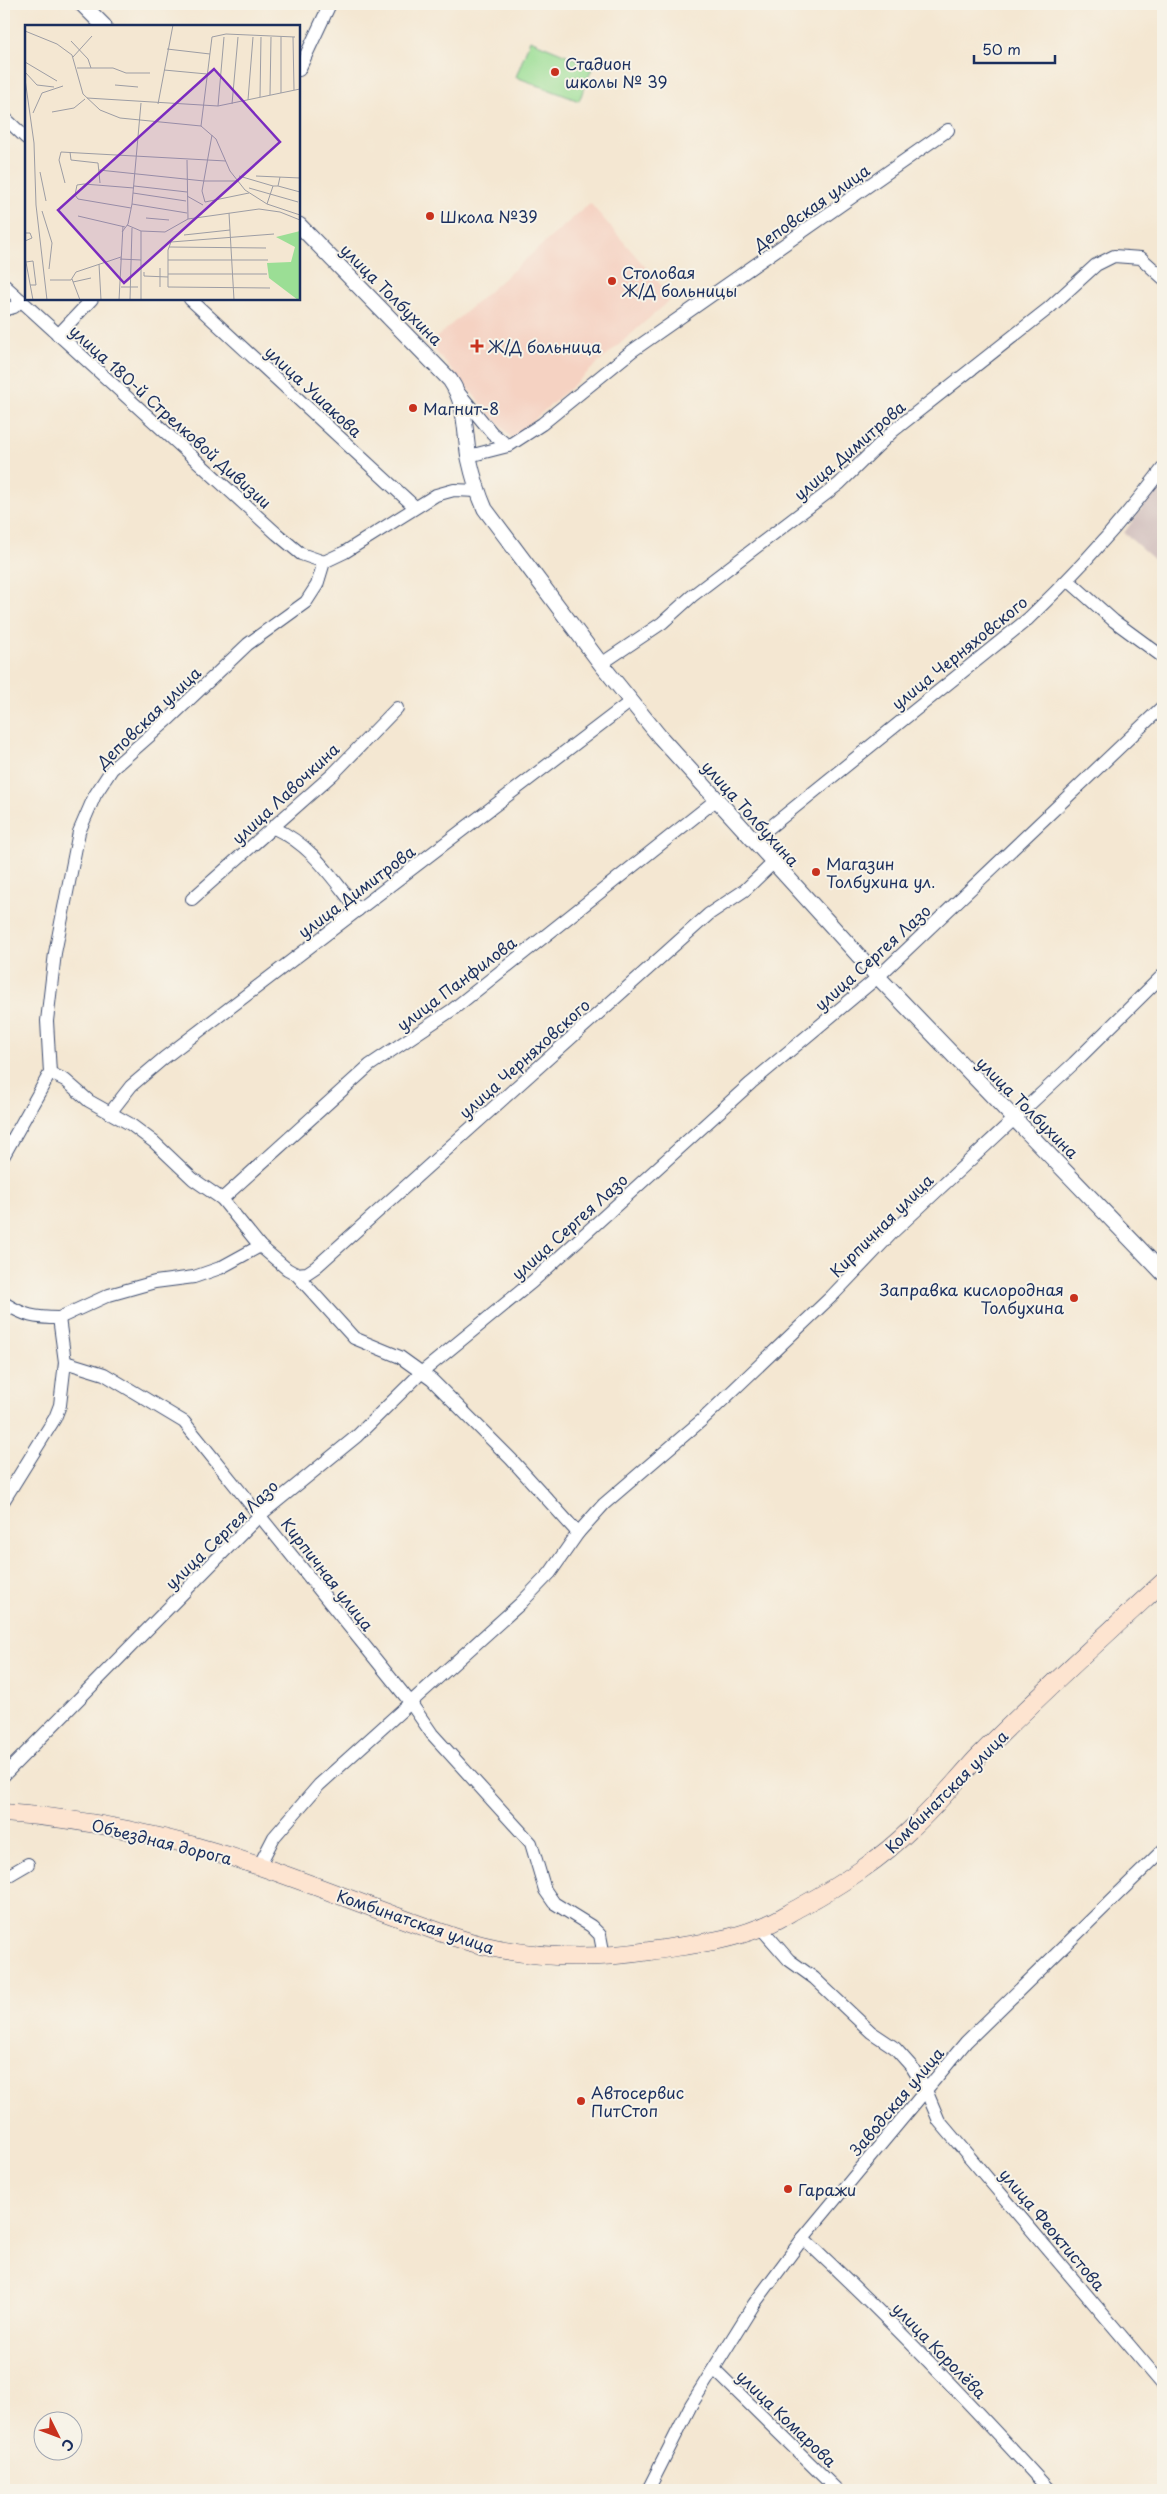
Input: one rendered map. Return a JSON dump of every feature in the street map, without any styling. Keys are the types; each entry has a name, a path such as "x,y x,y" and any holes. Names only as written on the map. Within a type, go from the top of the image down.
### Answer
{"main road":[{"name":"Комбинатская улица","path":"259,1866 436,1930 495,1949 535,1955 620,1955 734,1937 762,1928 846,1882 880,1857 914,1827 976,1760 1163,1582"},
{"name":"Объездная дорога","path":"4,1813 63,1817 136,1831 259,1866"}],"street":[{"path":"82,4 103,25"},
{"path":"300,68 330,4"},
{"path":"4,116 25,137"},
{"name":"Деповская улица","path":"468,456 508,446 580,395 632,351 948,130"},
{"name":"улица Толбухина","path":"300,226 443,371 492,433 508,446"},
{"name":"улица Димитрова","path":"601,664 662,623 692,596 839,484 893,431 1050,308 1096,265 1114,256 1141,258 1163,278"},
{"name":"улица 180-й Стрелковой Дивизии","path":"4,285 277,534 301,554 324,562"},
{"path":"4,310 14,308 21,300"},
{"path":"58,335 91,300"},
{"name":"улица Ушакова","path":"191,300 415,507"},
{"name":"улица Толбухина","path":"457,390 462,404 468,456 477,491 485,509 630,702 716,800 754,840 772,863 878,977 1014,1119 1084,1188 1163,1273"},
{"name":"улица Черняховского","path":"754,840 1028,619 1068,580 1133,508 1163,468"},
{"path":"324,562 345,552 436,495 454,490 477,491"},
{"name":"Деповская улица","path":"50,1073 46,1021 55,953 79,832 95,795 112,769 170,718 248,644 306,602 317,585 324,562"},
{"path":"1068,580 1114,621 1163,658"},
{"name":"улица Димитрова","path":"110,1113 131,1086 164,1058 630,702"},
{"name":"улица Сергея Лазо","path":"4,1775 260,1515 357,1436 421,1373 532,1282 751,1083 878,977 1163,706"},
{"name":"улица Лавочкина","path":"192,900 333,774 397,708"},
{"name":"улица Панфилова","path":"222,1199 370,1065 452,1010 716,800"},
{"path":"274,828 290,835 312,853 358,910"},
{"name":"улица Черняховского","path":"296,1274 307,1273 316,1267 709,914 745,890 772,863"},
{"name":"Кирпичная улица","path":"410,1702 439,1679 520,1604 550,1573 578,1533 616,1492 710,1414 832,1296 893,1232 1014,1119 1163,975"},
{"path":"4,1155 50,1073 65,1080 89,1101 130,1124 154,1142 193,1179 222,1199 260,1246 296,1274 354,1338 400,1356 432,1380 511,1459 578,1533"},
{"path":"4,1303 23,1314 35,1318 59,1318 109,1296 155,1282 194,1276 220,1268 260,1246"},
{"path":"4,1500 55,1418 60,1405 65,1362 59,1318"},
{"name":"Кирпичная улица","path":"65,1362 104,1374 184,1422 410,1702 432,1734 531,1843 545,1890 554,1903 591,1926 600,1935 604,1956"},
{"path":"259,1866 274,1837 319,1785 410,1702"},
{"name":"Заводская улица","path":"648,2490 691,2404 754,2304 803,2238 966,2042 1163,1850"},
{"path":"4,1878 28,1864"},
{"name":"улица Феоктистова","path":"762,1928 789,1960 814,1978 871,2032 896,2048 912,2067 926,2090 939,2121 1163,2384"},
{"name":"улица Королёва","path":"803,2238 865,2296 994,2429 1050,2490"},
{"name":"улица Комарова","path":"714,2369 837,2490"}],"shaded area":[{"path":"590,203 672,298 512,439 429,344"},
{"path":"1163,479 1163,567 1124,533"}],"green space":[{"name":"Стадион школы № 39","path":"530,40 593,66 579,101 516,77"}],"place":[{"name":"Стадион школы № 39","path":"555,72"},
{"name":"Школа №39","path":"430,216"},
{"name":"Столовая Ж/Д больницы","path":"612,281"},
{"name":"Ж/Д больница","path":"477,346"},
{"name":"Магнит-8","path":"413,408"},
{"name":"Магазин Толбухина ул.","path":"816,872"},
{"name":"Заправка кислородная Толбухина","path":"1074,1298"},
{"name":"Автосервис ПитСтоп","path":"581,2101"},
{"name":"Гаражи","path":"788,2189"}]}
